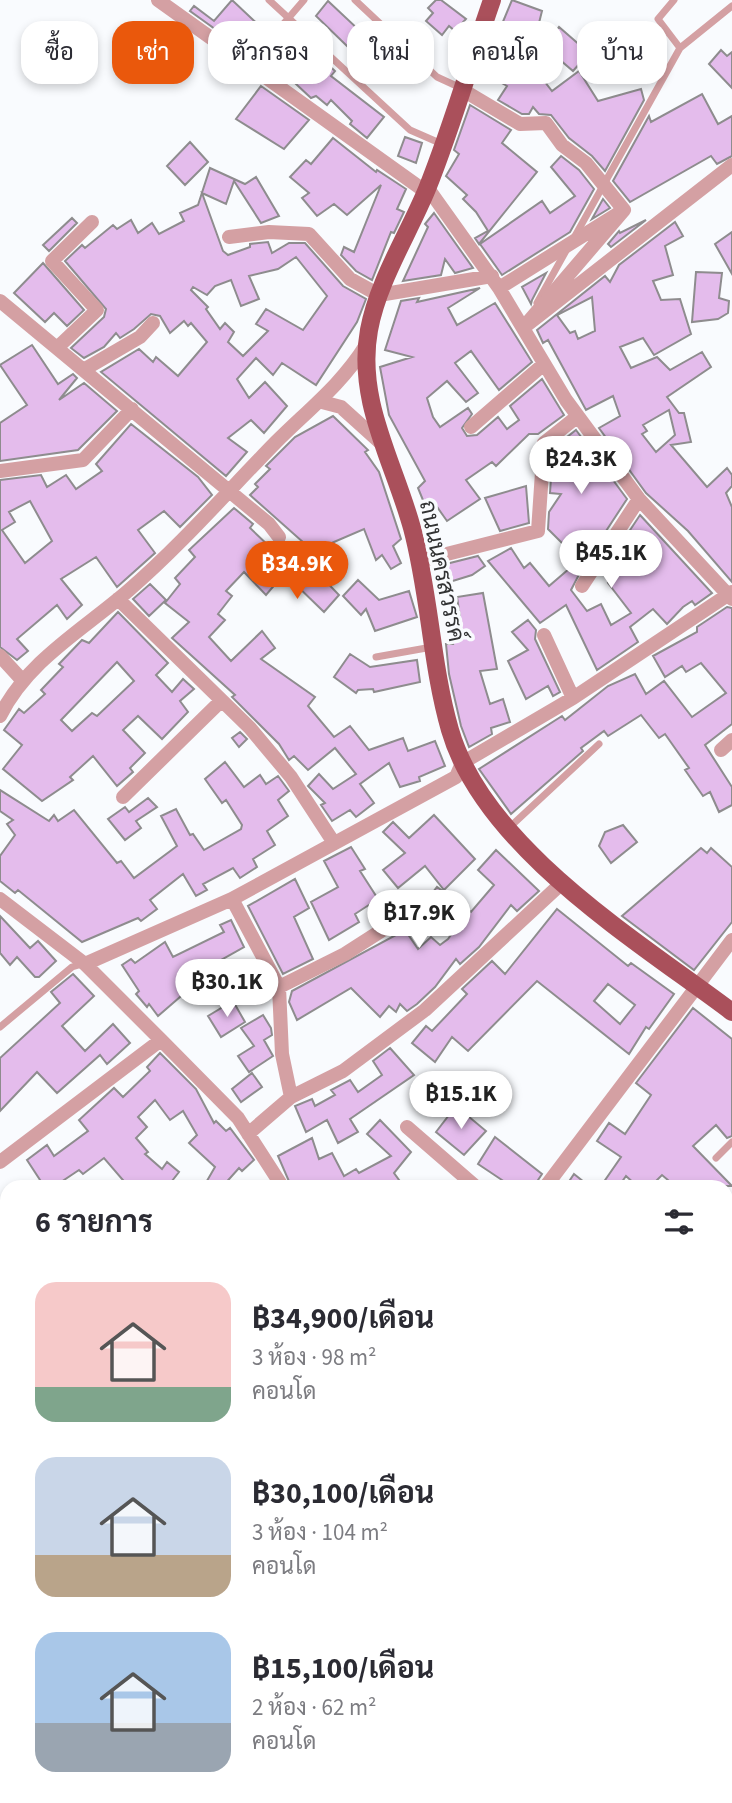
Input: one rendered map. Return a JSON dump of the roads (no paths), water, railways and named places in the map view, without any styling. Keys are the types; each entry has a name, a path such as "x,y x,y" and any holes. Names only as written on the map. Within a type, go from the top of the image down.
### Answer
{"main road":[{"name":"ถนนนครสวรรค์","path":"492,0 427,190 379,295 366,345 366,383 408,514 419,561 444,707 462,763 482,797 507,830 563,882 732,1012"}],"street":[{"path":"159,0 208,36"},
{"path":"85,964 232,899 456,777 462,763 573,698 730,595 639,499 578,416 496,282 427,190 275,84"},
{"path":"461,89 520,124 546,123 562,145 586,163 624,210"},
{"path":"523,328 732,165"},
{"path":"523,328 624,210"},
{"path":"229,237 269,232 309,234 350,279 379,295 496,282 624,210"},
{"path":"58,348 97,310 52,261 92,222"},
{"path":"0,301 85,369 228,493 268,524 279,537"},
{"path":"85,369 140,337 153,323"},
{"path":"0,716 10,695 34,666 174,551 278,440 321,402 366,345"},
{"path":"471,427 544,364"},
{"path":"321,402 341,408 384,446"},
{"path":"0,471 83,460 132,409"},
{"path":"419,561 538,531 544,443 578,416"},
{"path":"582,586 639,499"},
{"path":"118,599 222,701 292,777 334,844"},
{"path":"544,635 573,698"},
{"path":"0,656 23,681"},
{"path":"123,797 222,701"},
{"path":"248,1134 291,1097 343,1071 425,1010 563,882"},
{"path":"0,899 85,964 161,1040 238,1118 278,1180"},
{"path":"232,899 279,987 282,1054 291,1097"},
{"path":"279,987 345,954 398,920"},
{"path":"550,1180 732,940"},
{"path":"0,1162 161,1040"},
{"path":"407,1127 468,1180"}],"lane":[{"path":"269,0 410,130 443,144"},
{"path":"285,21 304,0"},
{"path":"355,0 437,77 461,89"},
{"path":"674,0 658,19 680,48"},
{"path":"523,328 680,48 732,6"},
{"path":"376,657 432,647"},
{"path":"507,830 599,744"},
{"path":"0,1027 72,967 85,964"},
{"path":"716,1157 732,1142"}]}
